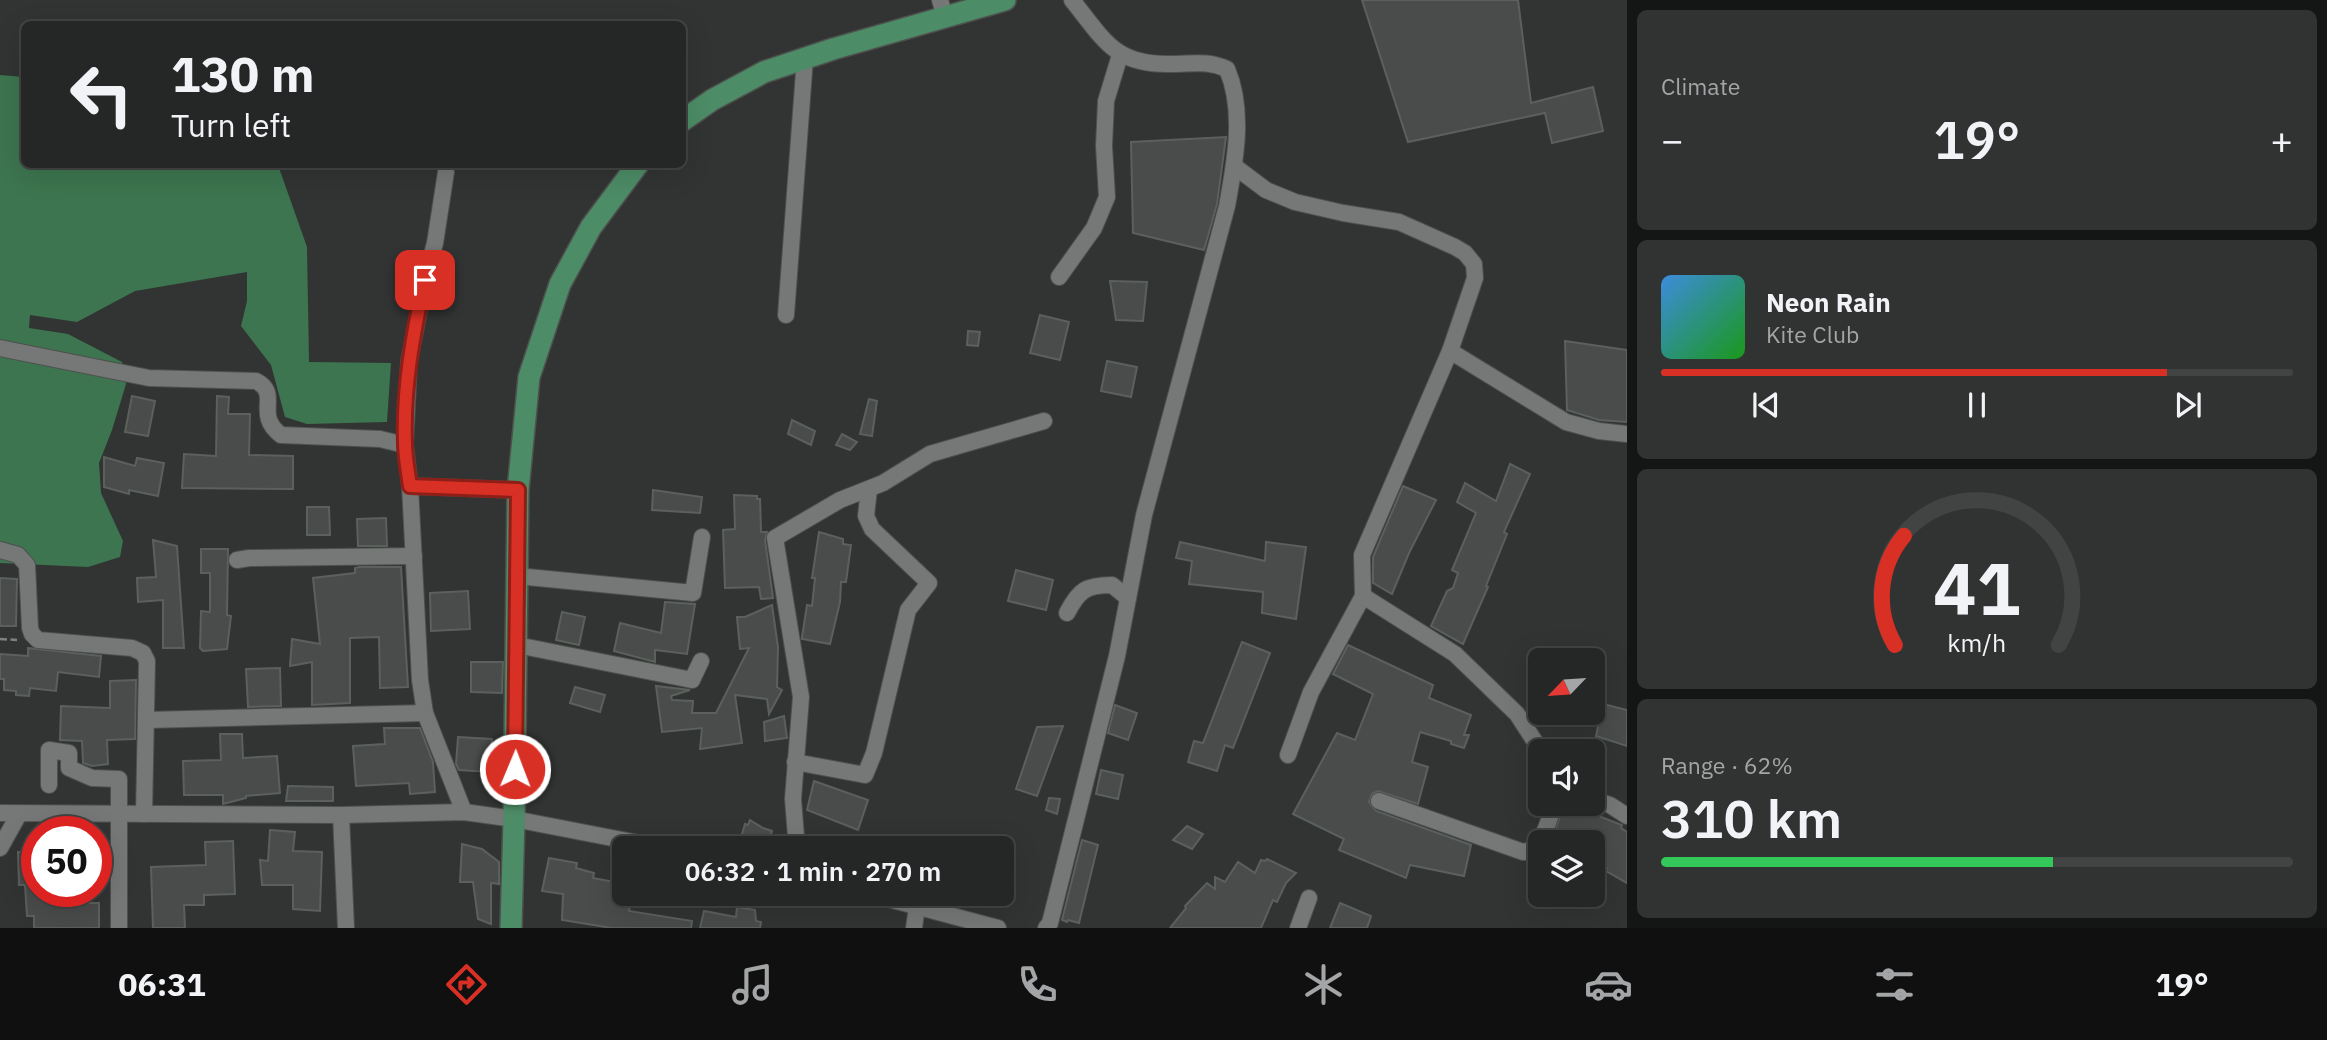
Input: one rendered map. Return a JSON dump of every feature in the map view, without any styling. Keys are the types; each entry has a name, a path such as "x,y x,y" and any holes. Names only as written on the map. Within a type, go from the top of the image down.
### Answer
{"main road":[{"path":"686,118 712,100 764,72 943,8 1005,0"},
{"path":"511,928 518,490 529,377 560,284 591,227 635,168"}],"street":[{"path":"1046,928 1051,923 1117,656 1144,515 1227,206 1237,128 1235,96 1227,69 1206,62 1142,64 1120,55 1098,33 1072,0"},
{"path":"1059,277 1094,228 1107,197 1104,146 1106,101 1120,55"},
{"path":"786,315 805,58"},
{"path":"1234,166 1266,190 1295,202 1399,222 1465,253 1474,264 1475,278 1450,351 1362,555 1363,596 1311,692 1288,755"},
{"path":"446,172 435,243 409,362 405,444 410,486 420,680 425,713 464,812"},
{"path":"0,348 149,378 256,381 264,385 268,393 267,418 272,428 281,435 380,439 405,444"},
{"path":"1450,351 1566,422 1599,432 1627,434"},
{"path":"796,836 793,799 801,697 775,537 840,500 884,483 930,454 1044,421"},
{"path":"410,486 518,490"},
{"path":"795,762 865,775 874,753 908,610 929,583 872,529 866,516 869,489"},
{"path":"517,576 693,593 702,537"},
{"path":"0,550 18,555 27,565 30,628 32,635 38,640 132,648 143,653 147,661 144,814"},
{"path":"237,560 414,556"},
{"path":"1068,613 1077,594 1095,585 1112,585 1128,598"},
{"path":"1363,596 1455,654 1517,714 1533,739"},
{"path":"516,645 692,680 701,661"},
{"path":"147,720 425,713"},
{"path":"49,785 50,750 69,752 69,768 92,778 119,779 119,928"},
{"path":"1379,801 1523,852 1531,852 1537,847 1550,816"},
{"path":"1605,803 1627,816"},
{"path":"0,813 341,816 464,812 612,838"},
{"path":"0,848 19,814"},
{"path":"341,816 346,928"},
{"path":"1298,928 1309,898"},
{"path":"914,928 916,906 997,928"}],"green space":[{"path":"0,75 21,77 21,168 279,168 307,247 309,362 391,363 387,422 307,424 285,417 271,365 241,326 247,301 247,272 135,291 77,322 30,315 29,328 68,334 122,362 126,384 99,463 101,493 123,541 120,557 88,567 0,563"}],"building":[{"path":"1362,0 1518,0 1531,103 1593,87 1603,131 1552,143 1545,113 1408,142"},
{"path":"1226,137 1217,204 1204,250 1133,233 1131,142"},
{"path":"1110,281 1147,282 1143,321 1116,320"},
{"path":"1040,315 1069,322 1060,360 1030,353"},
{"path":"968,331 980,332 978,346 967,345"},
{"path":"1565,341 1627,350 1627,422 1599,420 1567,410"},
{"path":"1107,361 1137,367 1131,397 1101,391"},
{"path":"132,396 155,401 148,436 125,432"},
{"path":"217,396 229,397 228,414 250,414 249,455 293,456 293,489 182,488 184,454 216,456"},
{"path":"869,399 877,401 872,436 860,434"},
{"path":"792,420 815,431 811,445 788,434"},
{"path":"842,434 857,442 850,450 836,445"},
{"path":"104,457 135,466 137,458 164,463 158,496 129,490 129,494 104,487"},
{"path":"1510,464 1530,474 1504,532 1507,534 1486,586 1488,587 1463,644 1431,626 1447,591 1453,588 1458,573 1452,570 1476,513 1457,502 1465,483 1496,501"},
{"path":"1403,486 1436,500 1392,594 1373,583 1373,557"},
{"path":"653,490 702,497 700,513 652,510"},
{"path":"734,495 757,496 757,499 760,499 761,532 767,532 765,540 773,598 761,599 759,587 725,588 723,530 735,529"},
{"path":"307,507 329,507 330,535 307,535"},
{"path":"386,518 387,546 358,546 357,519"},
{"path":"819,532 843,539 843,544 851,545 846,582 841,582 840,602 830,644 802,639 807,605 812,606 815,578 812,578"},
{"path":"153,540 177,546 184,648 163,648 163,600 138,602 137,578 156,577"},
{"path":"1180,542 1265,561 1266,542 1306,547 1296,619 1262,613 1263,592 1189,584 1192,561 1176,558"},
{"path":"201,549 228,549 227,615 231,616 227,649 203,651 200,648 201,611 210,612 210,573 201,573"},
{"path":"401,567 408,687 380,688 379,637 350,638 350,703 312,705 312,662 290,666 292,639 320,644 313,578 355,573 355,568"},
{"path":"1016,570 1053,580 1046,610 1008,601"},
{"path":"0,578 17,579 16,626 0,626"},
{"path":"468,591 470,629 431,631 430,593"},
{"path":"665,602 695,604 687,654 655,650 655,662 614,651 620,623 661,633"},
{"path":"772,605 778,647 777,687 782,690 769,714 767,699 735,695 742,743 700,749 702,728 662,732 656,686 690,690 671,696 672,700 693,701 692,713 716,713 749,648 740,649 737,617 745,617"},
{"path":"562,612 585,617 579,645 556,640"},
{"path":"1242,642 1270,653 1233,748 1225,745 1217,771 1188,762 1194,741 1203,743"},
{"path":"1348,645 1433,685 1429,698 1471,715 1464,735 1469,735 1464,748 1451,744 1451,741 1420,732 1412,762 1428,767 1418,804 1378,791 1372,794 1369,802 1376,811 1471,845 1464,876 1410,865 1406,878 1339,850 1344,839 1293,814 1337,733 1355,740 1373,694 1333,674"},
{"path":"28,648 101,656 99,677 58,672 56,691 30,688 29,696 4,690 4,679 0,679 0,654 28,656"},
{"path":"471,662 503,662 502,693 471,692"},
{"path":"280,668 281,706 248,707 246,669"},
{"path":"136,680 135,739 107,740 108,764 92,766 83,763 82,741 60,740 61,706 110,708 110,681"},
{"path":"575,687 605,695 600,712 570,703"},
{"path":"1605,704 1627,710 1627,746 1596,736 1598,725 1605,725"},
{"path":"1115,705 1137,713 1128,740 1108,733"},
{"path":"784,716 787,738 765,741 764,722"},
{"path":"1063,726 1037,796 1016,789 1037,727"},
{"path":"384,728 420,728 433,762 435,792 410,794 409,783 356,786 353,746 385,744"},
{"path":"220,734 242,734 243,758 277,756 280,793 246,796 223,804 223,795 184,795 183,761 221,760"},
{"path":"458,737 492,739 490,772 459,770 456,764"},
{"path":"1101,770 1123,775 1118,799 1096,794"},
{"path":"814,781 868,800 858,830 807,810"},
{"path":"288,786 333,787 333,801 286,801"},
{"path":"1049,798 1060,799 1057,814 1046,810"},
{"path":"1560,816 1599,816 1622,825 1621,828 1627,832 1627,883 1606,871 1605,830 1555,830"},
{"path":"750,820 772,831 771,836 741,836 745,824 748,825"},
{"path":"1187,826 1203,834 1192,849 1173,840"},
{"path":"270,830 295,832 293,851 322,852 320,911 293,909 293,885 262,885 260,860 268,861"},
{"path":"1082,840 1098,845 1079,923 1067,922 1062,920"},
{"path":"233,841 235,894 204,895 204,905 184,905 185,928 153,928 151,867 206,865 205,842"},
{"path":"462,844 482,849 499,862 499,884 491,883 491,924 478,919 473,882 460,882"},
{"path":"18,852 21,852 21,885"},
{"path":"549,858 577,863 576,868 594,873 593,878 612,882 612,906 630,906 629,911 692,921 691,928 612,928 562,920 563,894 542,891"},
{"path":"1267,859 1296,873 1286,883 1277,902 1273,900 1261,928 1170,928 1185,906 1207,883 1215,889 1215,877 1225,882 1238,862 1255,873 1261,860"},
{"path":"1340,903 1371,916 1367,928 1330,928"},
{"path":"26,907 99,907 99,928 34,928 34,916 27,916"},
{"path":"737,907 755,910 756,921 761,922 760,928 700,928 704,911 736,917"}],"route":[{"path":"425,280 407,383 405,444 410,486 518,490 515,769"}]}
